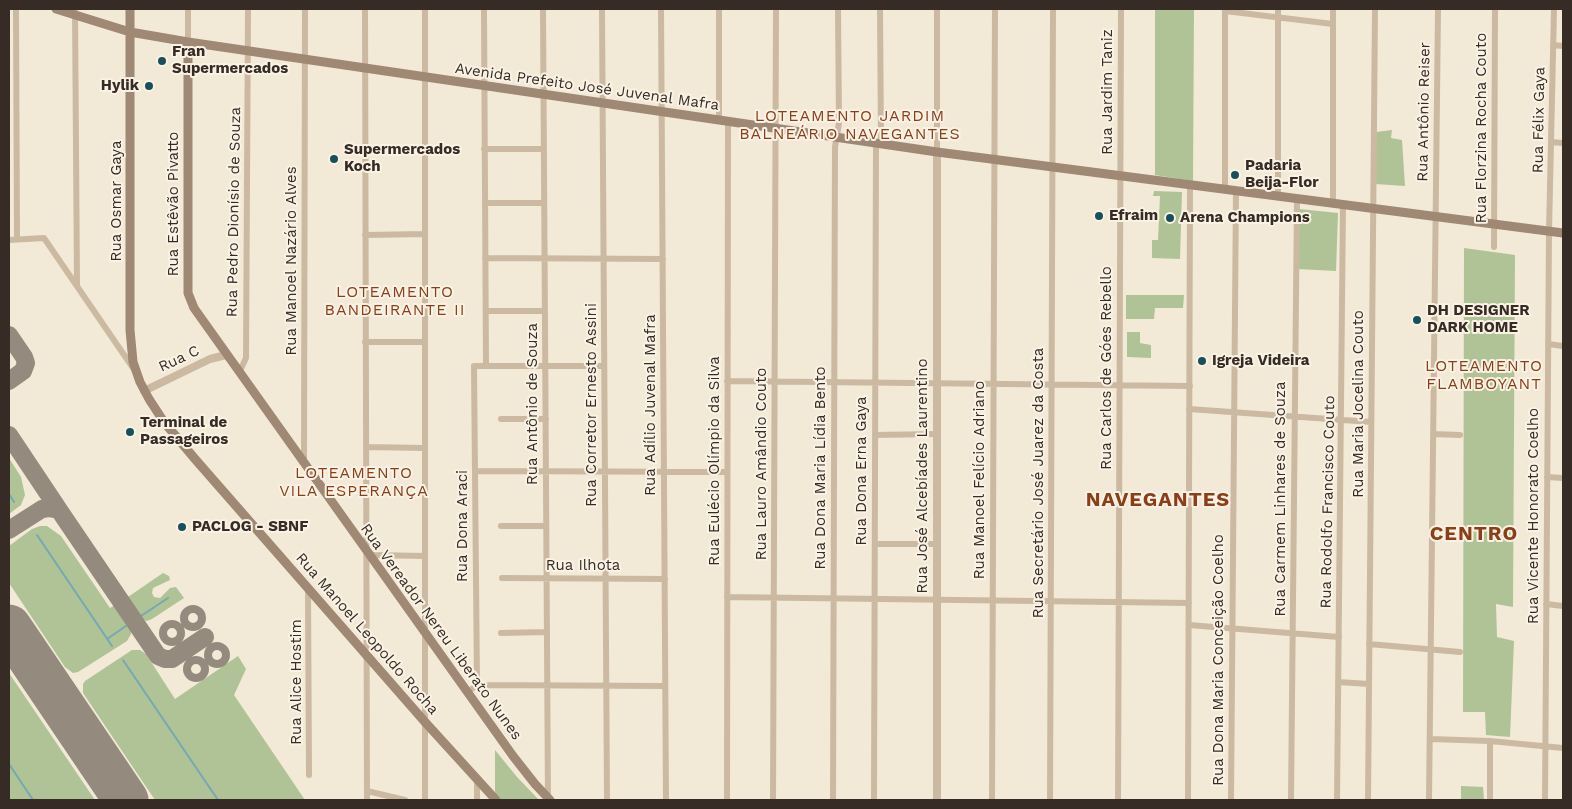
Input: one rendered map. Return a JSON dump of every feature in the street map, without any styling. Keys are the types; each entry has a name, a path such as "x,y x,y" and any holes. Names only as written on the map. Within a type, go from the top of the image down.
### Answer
{"main road":[{"name":"Avenida Prefeito José Juvenal Mafra","path":"56,9 75,12 130,32 248,51 937,152 1563,233"},
{"name":"Rua Osmar Gaya","path":"130,9 127,351 144,391"},
{"name":"Rua Estêvão Pivatto","path":"188,42 188,293 194,308 226,356"},
{"name":"Rua Vereador Nereu Liberato Nunes","path":"226,356 524,771 549,799"},
{"name":"Rua Manoel Leopoldo Rocha","path":"144,391 164,422 195,459 425,722 496,800"}],"street":[{"path":"16,9 17,239"},
{"path":"188,9 188,42"},
{"name":"Rua Pedro Dionísio de Souza","path":"239,373 246,358 248,9"},
{"name":"Rua Manoel Nazário Alves","path":"304,463 305,9"},
{"path":"365,9 368,552 366,655 367,800"},
{"path":"425,9 425,800"},
{"path":"484,9 486,366 604,366"},
{"name":"Rua Antônio de Souza","path":"543,9 549,799"},
{"name":"Rua Corretor Ernesto Assini","path":"602,9 607,800"},
{"name":"Rua Adílio Juvenal Mafra","path":"661,9 666,800"},
{"name":"Rua Eulécio Olímpio da Silva","path":"719,9 724,121 728,381 727,800"},
{"name":"Rua Lauro Amândio Couto","path":"774,800 776,9"},
{"name":"Rua Dona Maria Lídia Bento","path":"833,800 835,147 839,123 838,9"},
{"name":"Rua Dona Erna Gaya","path":"874,800 875,382 880,9"},
{"path":"937,9 937,152"},
{"name":"Rua Manoel Felício Adriano","path":"992,800 995,9"},
{"name":"Rua Secretário José Juarez da Costa","path":"1050,800 1053,9"},
{"name":"Rua Jardim Taniz","path":"1120,175 1121,9"},
{"path":"1278,9 1278,196"},
{"path":"1333,9 1333,203"},
{"name":"Rua Maria Jocelina Couto","path":"1368,800 1375,9"},
{"name":"Rua Antônio Reiser","path":"1429,800 1438,9"},
{"name":"Rua Florzina Rocha Couto","path":"1494,247 1495,9"},
{"name":"Rua Félix Gaya","path":"1549,231 1554,9"},
{"path":"1225,189 1225,10 1333,24"},
{"path":"75,12 77,286"},
{"path":"1553,45 1563,46"},
{"path":"1551,142 1563,143"},
{"path":"484,149 544,149"},
{"name":"Rua José Alcebíades Laurentino","path":"937,152 937,800"},
{"name":"Rua Carlos de Góes Rebello","path":"1118,800 1120,175"},
{"path":"1188,800 1190,184"},
{"name":"Rua Dona Maria Conceição Coelho","path":"1231,800 1236,190"},
{"name":"Rua Carmem Linhares de Souza","path":"1291,800 1297,198"},
{"path":"485,203 544,203"},
{"name":"Rua Rodolfo Francisco Couto","path":"1337,800 1343,204"},
{"name":"Rua Vicente Honorato Coelho","path":"1545,800 1549,231"},
{"path":"365,235 425,234"},
{"path":"9,240 44,238 77,286 127,351"},
{"path":"485,258 663,259"},
{"path":"486,311 545,311"},
{"path":"366,342 425,342"},
{"path":"1548,344 1563,346"},
{"name":"Rua C","path":"144,391 210,359 226,356"},
{"name":"Rua Dona Araci","path":"477,685 474,366 486,366"},
{"path":"728,381 1190,386"},
{"path":"1190,409 1371,422"},
{"path":"501,419 546,419"},
{"path":"875,435 937,434"},
{"path":"1433,434 1460,435"},
{"path":"366,447 425,448"},
{"path":"475,471 728,472"},
{"path":"1547,477 1563,478"},
{"path":"500,526 546,526"},
{"path":"875,544 937,544"},
{"path":"368,552 425,556"},
{"name":"Rua Ilhota","path":"502,578 665,579"},
{"name":"Rua Alice Hostim","path":"308,589 309,775"},
{"path":"727,597 1189,603"},
{"path":"1546,604 1563,606"},
{"path":"1189,625 1339,636"},
{"path":"501,633 547,632"},
{"path":"1370,644 1460,652"},
{"path":"1338,682 1369,684"},
{"path":"468,692 477,685 665,686"},
{"path":"1430,739 1490,741 1563,748"},
{"path":"1490,741 1490,800"},
{"path":"477,779 477,800"},
{"path":"367,791 405,800"}],"green space":[{"path":"1155,9 1194,9 1193,181 1155,175"},
{"path":"1392,130 1391,138 1402,140 1405,186 1375,184 1376,132"},
{"name":"Arena Champions","path":"1154,191 1182,192 1180,259 1152,258 1152,240 1158,240 1160,196 1153,196"},
{"path":"1299,209 1338,213 1336,271 1297,269"},
{"path":"1464,248 1515,255 1513,607 1496,604 1497,637 1514,641 1510,737 1486,735 1485,712 1463,712"},
{"path":"1126,295 1184,295 1183,308 1155,308 1154,319 1126,319"},
{"path":"1127,332 1140,332 1140,343 1151,345 1151,358 1127,357"},
{"path":"9,458 21,477 25,495 21,505 9,514"},
{"path":"47,526 61,536 110,608 115,605 131,628 131,634 127,641 78,672 73,673 65,667 9,583 9,546 32,529"},
{"path":"163,573 169,576 170,580 153,588 152,593 154,597 160,598 170,588 176,587 184,598 152,619 147,621 140,619 125,599"},
{"path":"132,650 140,650 146,654 175,699 238,656 246,669 234,695 305,800 155,800 83,693 85,681"},
{"path":"9,673 95,800 9,800"},
{"path":"495,750 539,800 498,800 495,798"},
{"path":"1461,786 1483,787 1484,800 1461,800"}],"waterway":[{"path":"9,494 14,502"},
{"path":"37,535 112,646"},
{"path":"141,616 168,598"},
{"path":"107,639 126,626"},
{"path":"123,660 218,800"},
{"path":"9,764 33,800"}],"taxiway":[{"path":"9,335 26,363 23,371 9,381"},
{"path":"9,435 59,510 42,509 9,530"},
{"path":"59,510 158,656 172,659 205,637"},
{"path":"193,614 197,618 193,622 189,618 193,614"},
{"path":"9,625 20,641"},
{"path":"172,629 176,633 172,637 168,633 172,629"},
{"path":"217,651 221,655 217,659 213,655 217,651"},
{"path":"196,665 200,669 196,673 192,669 196,665"}],"runway":[{"path":"9,627 126,800"}],"place":[{"name":"Fran Supermercados","path":"162,61"},
{"name":"Hylik","path":"149,86"},
{"name":"Supermercados Koch","path":"334,159"},
{"name":"Padaria Beija-Flor","path":"1235,175"},
{"name":"Efraim","path":"1099,216"},
{"name":"Arena Champions","path":"1170,218"},
{"name":"DH DESIGNER DARK HOME","path":"1417,320"},
{"name":"Igreja Videira","path":"1202,361"},
{"name":"Terminal de Passageiros","path":"130,432"},
{"name":"PACLOG - SBNF","path":"182,527"}],"district":[{"name":"LOTEAMENTO JARDIM BALNEÁRIO NAVEGANTES","path":"850,125"},
{"name":"LOTEAMENTO BANDEIRANTE II","path":"395,301"},
{"name":"LOTEAMENTO FLAMBOYANT","path":"1484,375"},
{"name":"LOTEAMENTO VILA ESPERANÇA","path":"354,482"},
{"name":"NAVEGANTES","path":"1158,500"},
{"name":"CENTRO","path":"1474,534"}]}
